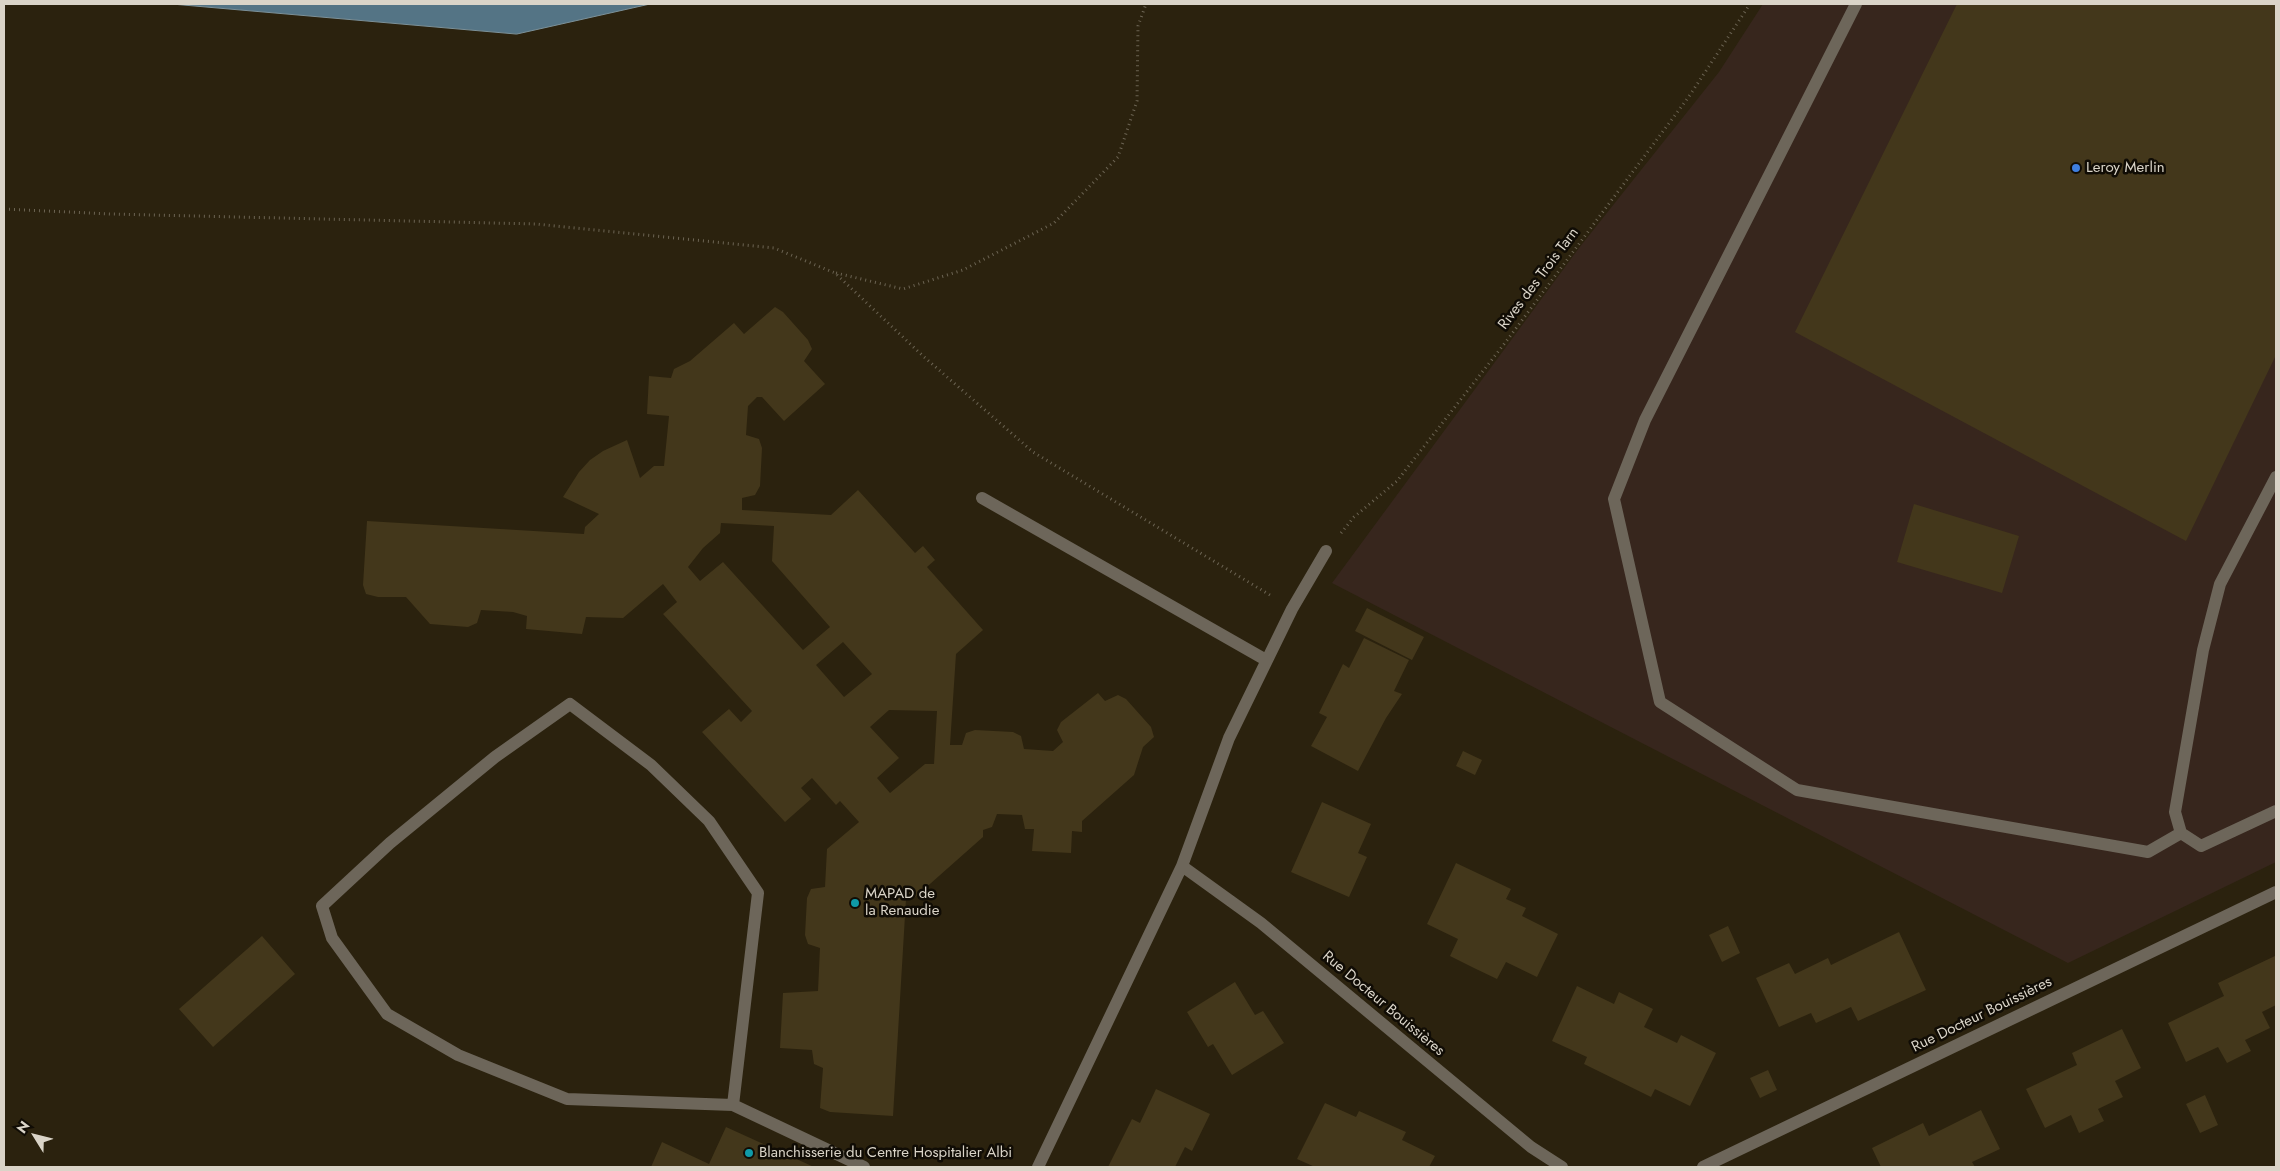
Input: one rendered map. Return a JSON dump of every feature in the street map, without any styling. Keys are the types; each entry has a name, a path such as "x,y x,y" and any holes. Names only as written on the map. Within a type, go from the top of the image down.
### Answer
{"street":[{"path":"1856,4 1645,420 1614,500 1660,702 1797,790 2148,852 2181,834"},
{"path":"2276,478 2220,584 2203,650 2175,812 2181,834 2201,846 2276,811"},
{"path":"982,498 1266,660"},
{"path":"1038,1167 1182,866 1229,738 1292,609 1326,551"},
{"path":"733,1105 758,892 709,822 651,765 570,704 495,757 390,843 322,906 332,938 387,1014 458,1055 567,1099 733,1105 864,1167"},
{"name":"Rue Docteur Bouissières","path":"1182,866 1261,923 1530,1147 1562,1167"},
{"name":"Rue Docteur Bouissières","path":"1703,1167 2276,892"}],"path":[{"path":"4,209 110,214 536,224 774,248 836,273 903,289 963,270 1054,223 1118,158 1137,101 1138,26 1146,4"},
{"name":"Rives des Trois Tarn","path":"1326,551 1354,516 1397,481 1508,339 1690,95 1750,4"},
{"path":"836,273 923,356 1033,452 1292,609"}],"shaded area":[{"path":"1763,4 2276,4 2276,862 2068,963 1332,583 1579,248 1719,72"}],"water":[{"path":"172,4 650,4 517,34"}],"building":[{"name":"Leroy Merlin","path":"1957,4 2276,4 2276,355 2186,541 1795,332"},
{"path":"775,307 783,312 808,340 812,349 804,361 825,384 784,421 762,397 757,397 748,406 746,435 759,439 762,448 760,486 755,495 742,498 742,510 831,515 858,490 915,553 923,546 935,560 927,567 983,630 956,654 950,745 962,745 966,733 975,730 1013,732 1021,736 1024,749 1053,751 1063,742 1057,730 1061,722 1098,693 1105,701 1118,695 1126,699 1151,727 1154,737 1143,747 1134,775 1082,821 1082,832 1072,831 1071,853 1032,851 1034,829 1025,829 1022,815 997,814 992,827 983,830 983,837 913,899 906,899 893,1116 830,1112 820,1108 823,1068 814,1064 812,1050 780,1048 783,993 818,991 820,948 808,944 805,935 807,898 811,889 825,887 827,849 859,822 840,801 836,805 812,778 801,788 811,799 785,822 702,732 729,709 741,722 752,711 663,614 677,602 663,584 623,618 586,617 582,634 526,629 527,616 513,612 481,610 477,623 468,627 430,624 406,597 378,597 366,594 363,585 367,521 584,534 585,527 599,514 563,497 579,472 590,460 603,451 627,440 640,478 654,466 664,466 669,416 647,414 649,376 671,378 674,369 690,361 734,323 744,334","holes":["721,523 774,526 772,561 830,627 803,650 723,562 700,581 688,567 703,548 720,533","843,642 872,674 844,697 816,665","889,710 937,711 934,764 925,764 890,793 877,778 899,758 870,727"]},
{"path":"1914,504 2019,536 2002,593 1897,562"},
{"path":"1367,608 1424,637 1412,660 1355,631"},
{"path":"1364,638 1409,660 1394,691 1402,694 1386,718 1358,771 1311,746 1327,717 1319,713 1343,664 1349,668"},
{"path":"1463,751 1482,760 1475,775 1456,766"},
{"path":"1322,802 1371,824 1358,853 1367,857 1349,897 1291,872"},
{"path":"1456,863 1511,889 1506,899 1526,908 1522,916 1558,934 1537,977 1506,962 1497,979 1474,968 1450,956 1458,939 1427,924"},
{"path":"1728,926 1740,953 1722,962 1709,935"},
{"path":"1899,932 1926,990 1858,1021 1851,1007 1816,1023 1811,1013 1779,1027 1756,978 1789,963 1795,974 1828,958 1831,965"},
{"path":"262,936 295,974 213,1047 179,1009"},
{"path":"2275,956 2276,1005 2262,1012 2270,1028 2245,1040 2251,1051 2227,1063 2218,1047 2186,1062 2168,1023 2224,996 2218,983"},
{"path":"1235,982 1255,1015 1263,1011 1284,1043 1232,1075 1213,1044 1208,1047 1187,1012"},
{"path":"1577,986 1614,1004 1619,992 1653,1009 1644,1027 1677,1043 1681,1035 1716,1053 1690,1106 1655,1089 1651,1097 1584,1064 1587,1057 1552,1041"},
{"path":"2122,1029 2141,1068 2115,1081 2123,1097 2098,1109 2104,1121 2079,1133 2071,1115 2045,1128 2026,1089 2077,1065 2072,1053"},
{"path":"1768,1070 1777,1090 1760,1098 1750,1078"},
{"path":"1156,1089 1210,1114 1192,1151 1185,1147 1175,1167 1108,1167 1132,1119 1140,1123"},
{"path":"2205,1095 2218,1125 2200,1133 2186,1104"},
{"path":"1325,1103 1356,1117 1359,1111 1406,1132 1402,1140 1435,1156 1429,1167 1315,1167 1297,1159"},
{"path":"1981,1110 2000,1149 1972,1162 1975,1167 1881,1167 1872,1148 1923,1123 1929,1136"},
{"name":"Blanchisserie du Centre Hospitalier Albi","path":"726,1127 814,1167 651,1167 662,1142 709,1164"}],"place":[{"name":"Leroy Merlin","path":"2076,168"},
{"name":"MAPAD de la Renaudie","path":"855,903"},
{"name":"Blanchisserie du Centre Hospitalier Albi","path":"749,1153"}]}
